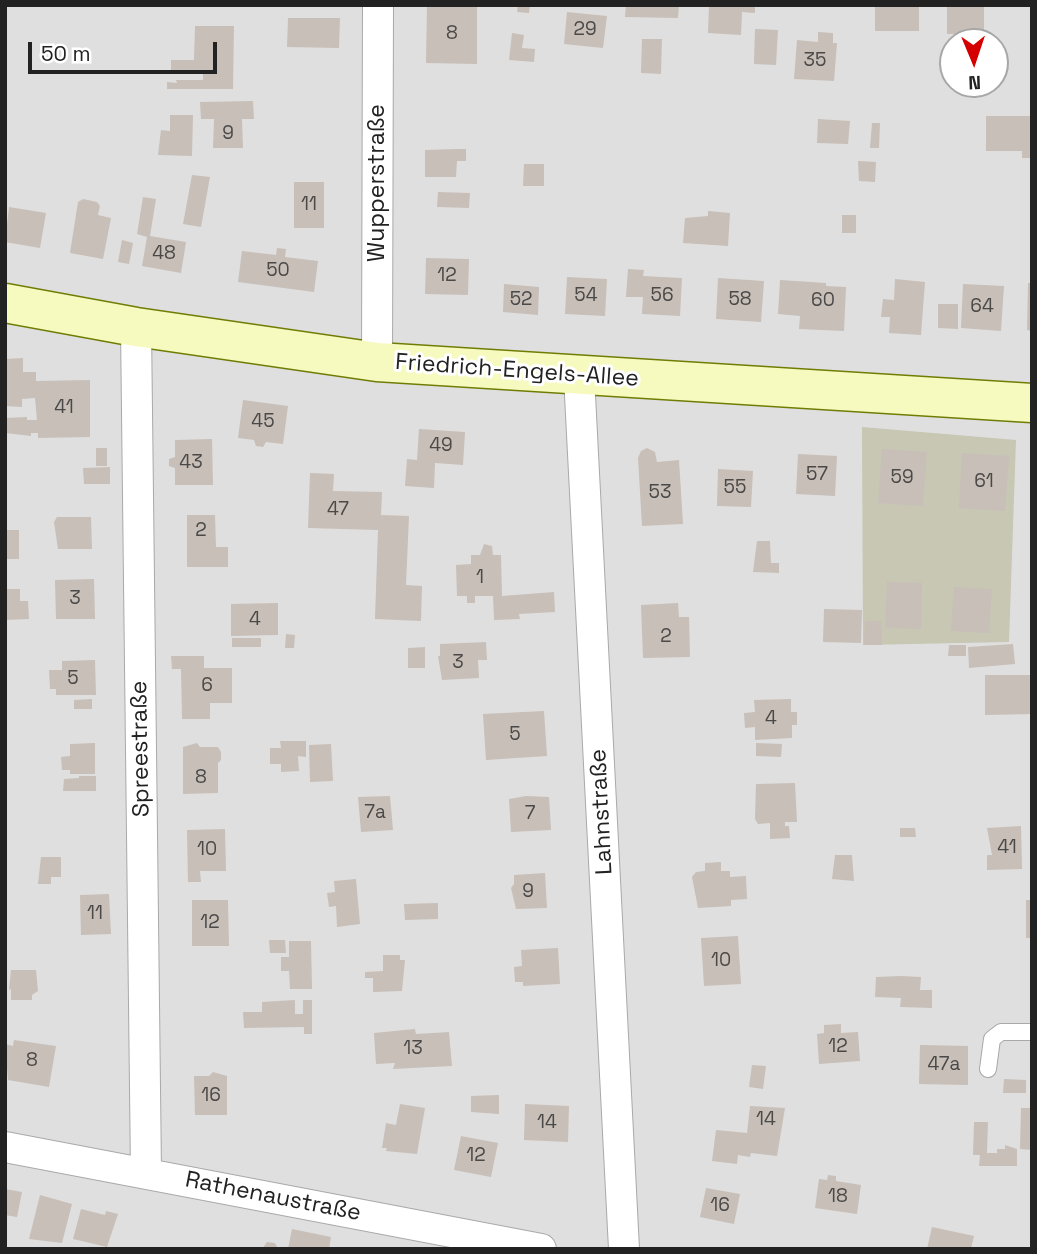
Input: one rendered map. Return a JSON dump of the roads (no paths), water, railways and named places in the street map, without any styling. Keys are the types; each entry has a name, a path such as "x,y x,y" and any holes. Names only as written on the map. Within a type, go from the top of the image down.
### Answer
{"street":[{"name":"Wupperstraße","path":"377,362 378,5"},
{"name":"Friedrich-Engels-Allee","path":"5,303 136,327 377,362 1032,404"},
{"name":"Spreestraße","path":"136,327 146,1172"},
{"name":"Lahnstraße","path":"579,376 624,1249"},
{"name":"Rathenaustraße","path":"5,1147 541,1249"}],"lane":[{"path":"988,1069 992,1039 1001,1032 1032,1032"}]}
